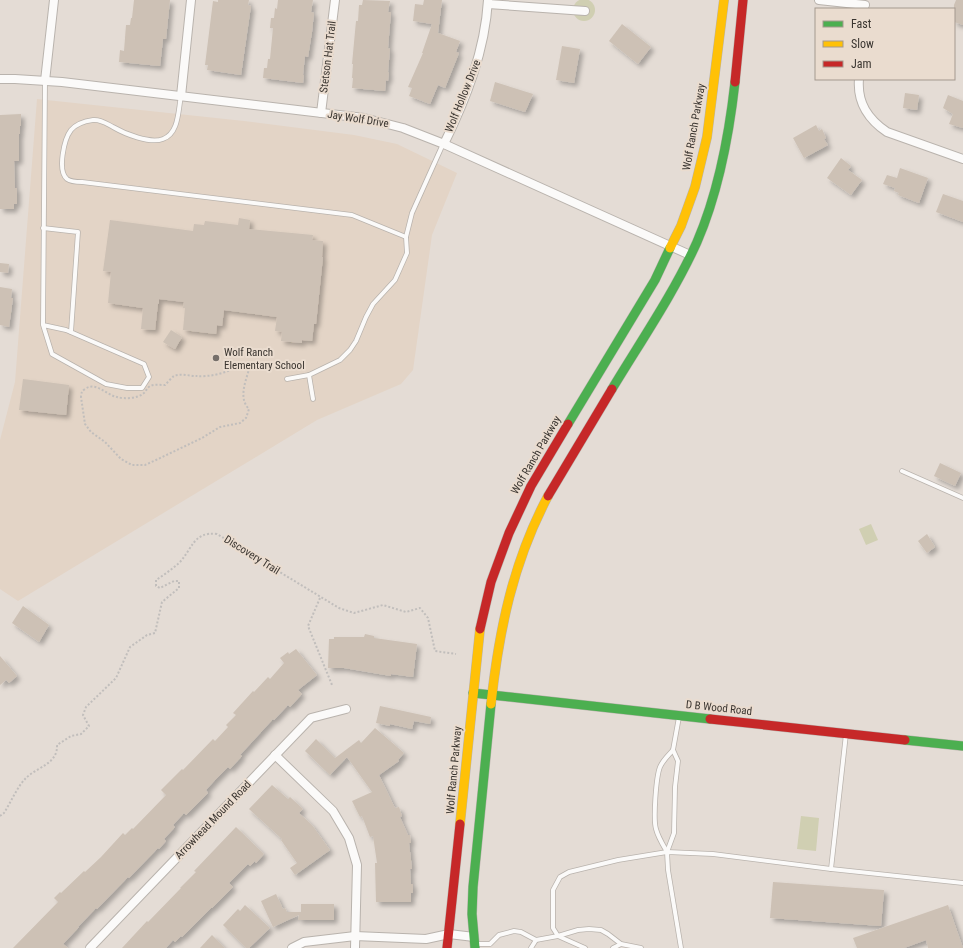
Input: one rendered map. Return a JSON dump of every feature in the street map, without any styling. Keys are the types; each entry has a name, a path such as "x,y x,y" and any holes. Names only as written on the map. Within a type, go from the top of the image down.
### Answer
{"street":[{"path":"45,81 54,0"},
{"path":"181,96 191,0"},
{"name":"Stetson Hat Trail","path":"322,114 335,0"},
{"name":"Wolf Ranch Parkway","path":"447,948 479,636 487,597 496,566 516,517 540,470 655,280 672,247 689,206 704,152 710,121 724,0"},
{"path":"292,948 304,942 355,936 426,939 449,934 474,943 472,914 473,887 492,695 499,638 506,605 518,563 533,527 561,472 665,302 698,238 712,200 726,146 732,111 743,0"},
{"path":"819,0 865,5"},
{"path":"488,2 585,11"},
{"name":"Wolf Hollow Drive","path":"444,144 476,67 481,48 488,2"},
{"name":"Jay Wolf Drive","path":"0,79 45,81 376,120 403,128 444,144 690,256"},
{"path":"859,80 858,88 862,106 868,116 877,125 887,132 963,159"},
{"name":"D B Wood Road","path":"473,693 963,746"},
{"name":"Arrowhead Mound Road","path":"90,948 311,718 346,709"},
{"path":"275,755 333,811 348,838 357,865 355,948"}],"lane":[{"path":"43,325 71,332 144,364 149,377 142,388 127,388 106,384 58,359 52,354 43,325 45,81"},
{"path":"181,96 175,128 164,139 154,142 126,134 104,122 95,120 78,125 72,129 65,139 62,162 66,178 82,182 352,215 406,237"},
{"path":"287,379 309,374 340,360 350,350 356,341 373,304 395,280 407,253 406,237 412,212 444,144"},
{"path":"44,228 78,232 71,332"},
{"path":"309,374 313,399"},
{"path":"902,471 963,498"},
{"path":"667,852 674,833 675,787 678,761 674,750 679,716"},
{"path":"831,869 846,734"},
{"path":"674,750 665,758 660,767 657,778 656,829 667,852 668,870 681,948"},
{"path":"585,948 558,936 553,928 553,890 560,876 569,872 618,860 667,852 713,854 831,869 963,883"},
{"path":"474,943 490,944 499,935 514,931 521,932 536,940 558,936 578,930 589,929 600,930 621,944 641,948"},
{"path":"531,948 536,940"},
{"path":"490,944 493,948"},
{"path":"613,948 621,944"}],"path":[{"path":"238,364 248,366 249,369 243,389 246,406 249,409 248,413 244,421 240,423 220,427 202,438 145,465 132,465 121,460 105,442 91,432 85,424 81,403 81,393 83,390 91,386 116,397 133,398 142,395 150,386 158,385 165,385 174,376 215,374 231,370 238,364"},
{"name":"Discovery Trail","path":"0,816 4,813 26,778 37,769 49,763 57,750 57,745 71,736 81,734 89,726 83,715 86,707 116,678 130,647 147,635 155,633 162,602 179,588 179,581 174,581 160,588 156,586 156,580 180,562 189,548 202,535 210,533 217,534 339,608 354,613 383,606 406,612 420,608 428,618 434,651 456,654"},
{"path":"320,598 308,626 332,685"}],"shaded area":[{"name":"Wolf Ranch Elementary School","path":"37,99 244,121 354,135 397,144 457,173 432,235 413,370 401,384 317,420 18,601 0,589 0,440 15,382"}],"green space":[{"path":"584,-1 592,2 595,10 592,18 584,21 576,18 573,10 576,2"},
{"path":"871,524 878,540 866,545 859,529"},
{"path":"801,816 819,818 816,851 797,849"}],"building":[{"path":"134,0 170,0 166,39 163,39 160,66 119,62 120,50 124,51 126,25 130,25 132,18"},
{"path":"218,0 249,0 248,5 251,6 241,75 207,70 208,65 205,65 213,1 218,2"},
{"path":"278,0 313,0 311,12 314,13 312,32 308,57 305,56 303,83 263,78 264,68 267,68 268,59 270,59 273,28 270,28 271,18 274,18"},
{"path":"363,0 390,1 388,12 391,12 388,48 390,49 389,73 388,81 386,80 385,91 352,88 352,64 356,21 358,21 359,5 362,5"},
{"path":"424,0 442,0 438,33 460,41 456,52 459,53 445,88 438,85 430,104 409,96 412,88 408,87 423,53 432,24 413,21 415,4 423,5"},
{"path":"956,0 963,0 963,25 955,22 954,5"},
{"path":"622,24 651,47 638,64 609,41"},
{"path":"562,46 580,49 574,83 556,80"},
{"path":"495,82 533,94 525,112 490,101"},
{"path":"905,93 919,95 917,110 903,108"},
{"path":"948,95 963,101 963,128 949,124 953,114 943,108"},
{"path":"21,114 19,161 14,161 17,204 14,204 14,209 0,209 0,115"},
{"path":"816,125 819,131 822,129 826,138 824,139 828,145 804,158 793,138"},
{"path":"841,158 851,166 848,170 862,180 851,195 827,178"},
{"path":"900,168 928,178 919,203 898,195 899,193 894,191 895,188 883,184 887,175 897,178"},
{"path":"943,194 963,201 963,222 936,212"},
{"path":"239,218 250,220 249,229 313,235 312,240 323,241 323,257 316,324 314,324 312,341 302,340 302,343 281,341 282,332 275,331 277,317 224,310 222,326 217,325 216,334 183,330 185,308 183,308 184,302 159,299 155,330 141,329 143,308 108,303 111,272 103,271 110,220 193,231 194,224 204,225 205,221 238,225"},
{"path":"0,263 9,264 8,273 0,272"},
{"path":"0,287 12,289 11,298 13,298 9,327 0,325"},
{"path":"171,330 182,337 175,349 163,342"},
{"path":"23,379 69,385 66,415 19,410"},
{"path":"940,463 961,473 955,486 934,476"},
{"path":"927,534 935,547 927,553 918,541"},
{"path":"23,606 49,625 39,642 12,623"},
{"path":"365,634 374,636 374,638 417,644 413,677 391,674 391,676 344,668 328,668 329,639 334,639 334,637 364,637"},
{"path":"296,649 317,675 298,690 302,694 290,707 288,705 274,720 273,719 240,755 242,756 230,769 228,767 206,790 208,793 186,815 184,813 173,825 175,827 164,839 166,841 159,849 158,848 78,927 63,944 68,948 13,948 58,902 54,898 60,892 61,893 84,871 85,872 123,833 125,835 132,828 133,829 166,795 161,790 213,739 215,741 228,727 226,725 236,715 233,713 253,691 254,692 268,677 270,679 284,663 280,658 288,652 289,654"},
{"path":"0,656 17,676 9,683 6,680 0,685"},
{"path":"380,706 431,717 430,724 414,721 412,729 390,724 390,726 376,723"},
{"path":"375,728 404,753 398,760 399,761 379,775 395,808 399,807 402,816 400,817 408,835 410,835 411,843 409,843 412,869 410,869 411,884 413,884 411,902 376,902 375,863 377,863 373,836 370,837 362,816 360,817 352,801 372,792 347,757 330,775 305,751 316,739 335,758 359,740 361,743"},
{"path":"272,785 288,799 290,797 303,809 299,813 312,825 330,850 295,875 290,868 297,863 281,840 282,839 249,809"},
{"path":"236,827 264,854 256,863 255,861 250,866 248,864 229,883 233,887 182,937 181,936 175,942 173,940 166,948 122,948 181,888 196,872 194,871"},
{"path":"773,882 884,890 881,926 770,918"},
{"path":"276,894 283,909 285,908 287,912 301,912 301,904 334,904 334,920 298,920 299,915 273,927 261,901"},
{"path":"245,905 270,928 249,948 246,948 223,925 238,909 240,911"},
{"path":"948,905 963,948 928,948 926,940 904,948 857,948 853,938"},
{"path":"212,935 225,948 200,948"}],"traffic: fast":[{"path":"612,389 668,298 688,261 705,223 722,163 730,123 735,82"},
{"path":"568,424 655,280 670,248"},
{"path":"473,693 710,719"},
{"path":"475,948 472,914 473,887 491,704"},
{"path":"905,740 963,746"}],"traffic: slow":[{"path":"670,248 681,226 695,187 707,137 724,0"},
{"path":"491,704 498,650 509,597 525,546 548,496"},
{"path":"460,824 480,629"}],"traffic: jam":[{"path":"735,82 743,0"},
{"path":"548,496 612,389"},
{"path":"480,629 491,582 509,533 531,486 568,424"},
{"path":"710,719 905,740"},
{"path":"447,948 460,824"}],"place":[{"name":"Wolf Ranch Elementary School","path":"216,358"}]}
